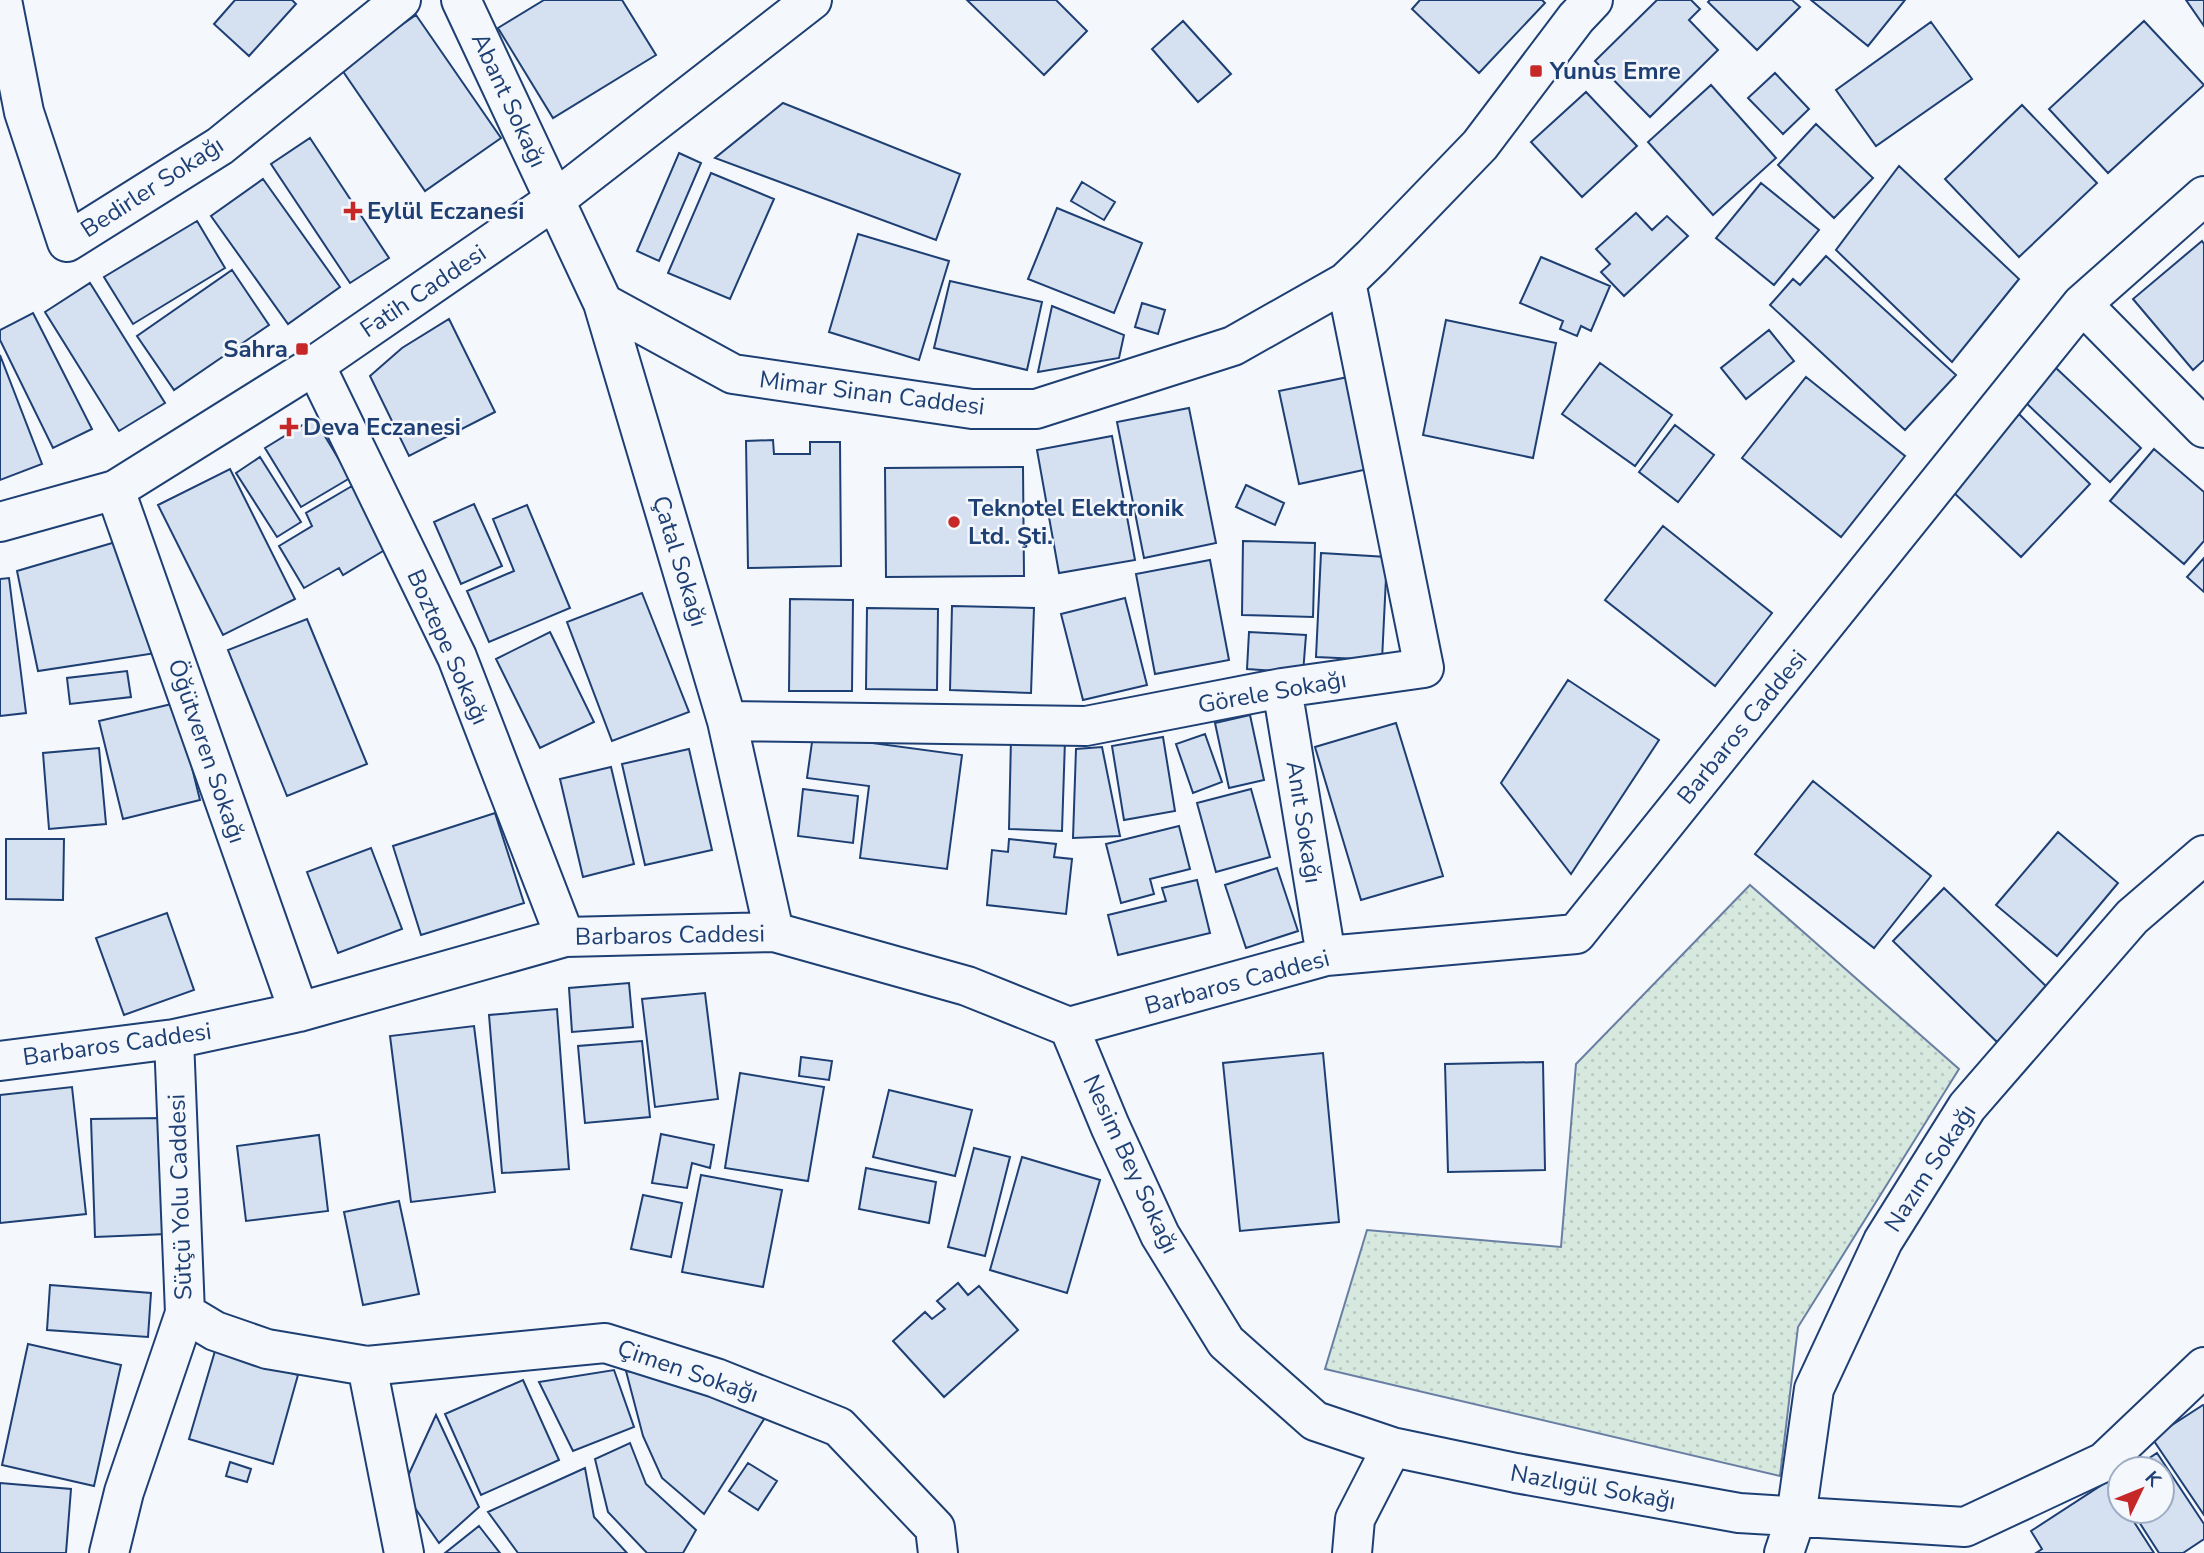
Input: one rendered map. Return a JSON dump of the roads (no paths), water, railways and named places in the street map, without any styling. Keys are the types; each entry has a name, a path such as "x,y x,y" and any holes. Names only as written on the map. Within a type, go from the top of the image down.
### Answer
{"street":[{"name":"Bedirler Sokağı","path":"2,0 24,112 66,242 220,146 401,0"},
{"name":"Abant Sokağı","path":"461,0 556,199"},
{"name":"Fatih Caddesi","path":"0,522 115,490 315,365 556,199 812,0"},
{"name":"Mimar Sinan Caddesi","path":"603,303 733,374 972,409 1036,408 1233,346 1346,282 1480,145 1576,18 1593,0"},
{"name":"Barbaros Caddesi","path":"0,1060 174,1039 299,1013 565,937 774,932 967,986 1069,1027 1326,956 1576,934 2082,304 2204,196"},
{"name":"Çatal Sokağı","path":"556,199 603,303 727,721 774,932"},
{"name":"Görele Sokağı","path":"727,721 1086,726 1282,688 1424,668 1346,282"},
{"path":"2082,304 2204,428"},
{"name":"Boztepe Sokağı","path":"315,365 457,657 565,937"},
{"name":"Öğütveren Sokağı","path":"115,490 299,1013"},
{"name":"Anıt Sokağı","path":"1282,688 1326,956"},
{"name":"Nazım Sokağı","path":"1784,1553 1796,1517 1814,1389 1883,1241 1967,1107 2132,917 2204,855"},
{"name":"Nesim Bey Sokağı","path":"1069,1027 1110,1126 1160,1235 1226,1342 1315,1421 1392,1447"},
{"name":"Sütçü Yolu Caddesi","path":"110,1553 124,1492 185,1313 174,1039"},
{"name":"Çimen Sokağı","path":"185,1313 215,1331 267,1349 367,1366 605,1343 716,1378 839,1427 935,1528 938,1553"},
{"path":"367,1366 404,1553"},
{"name":"Nazlıgül Sokağı","path":"1392,1447 1516,1473 1739,1513 1965,1527 2104,1462 2204,1367"},
{"path":"1352,1553 1355,1520 1392,1447"}],"place":[{"name":"Yunus Emre","path":"1536,71"},
{"name":"Eylül Eczanesi","path":"353,211"},
{"name":"Sahra","path":"302,349"},
{"name":"Deva Eczanesi","path":"289,427"},
{"name":"Teknotel Elektronik Ltd. Şti.","path":"954,522"}]}
